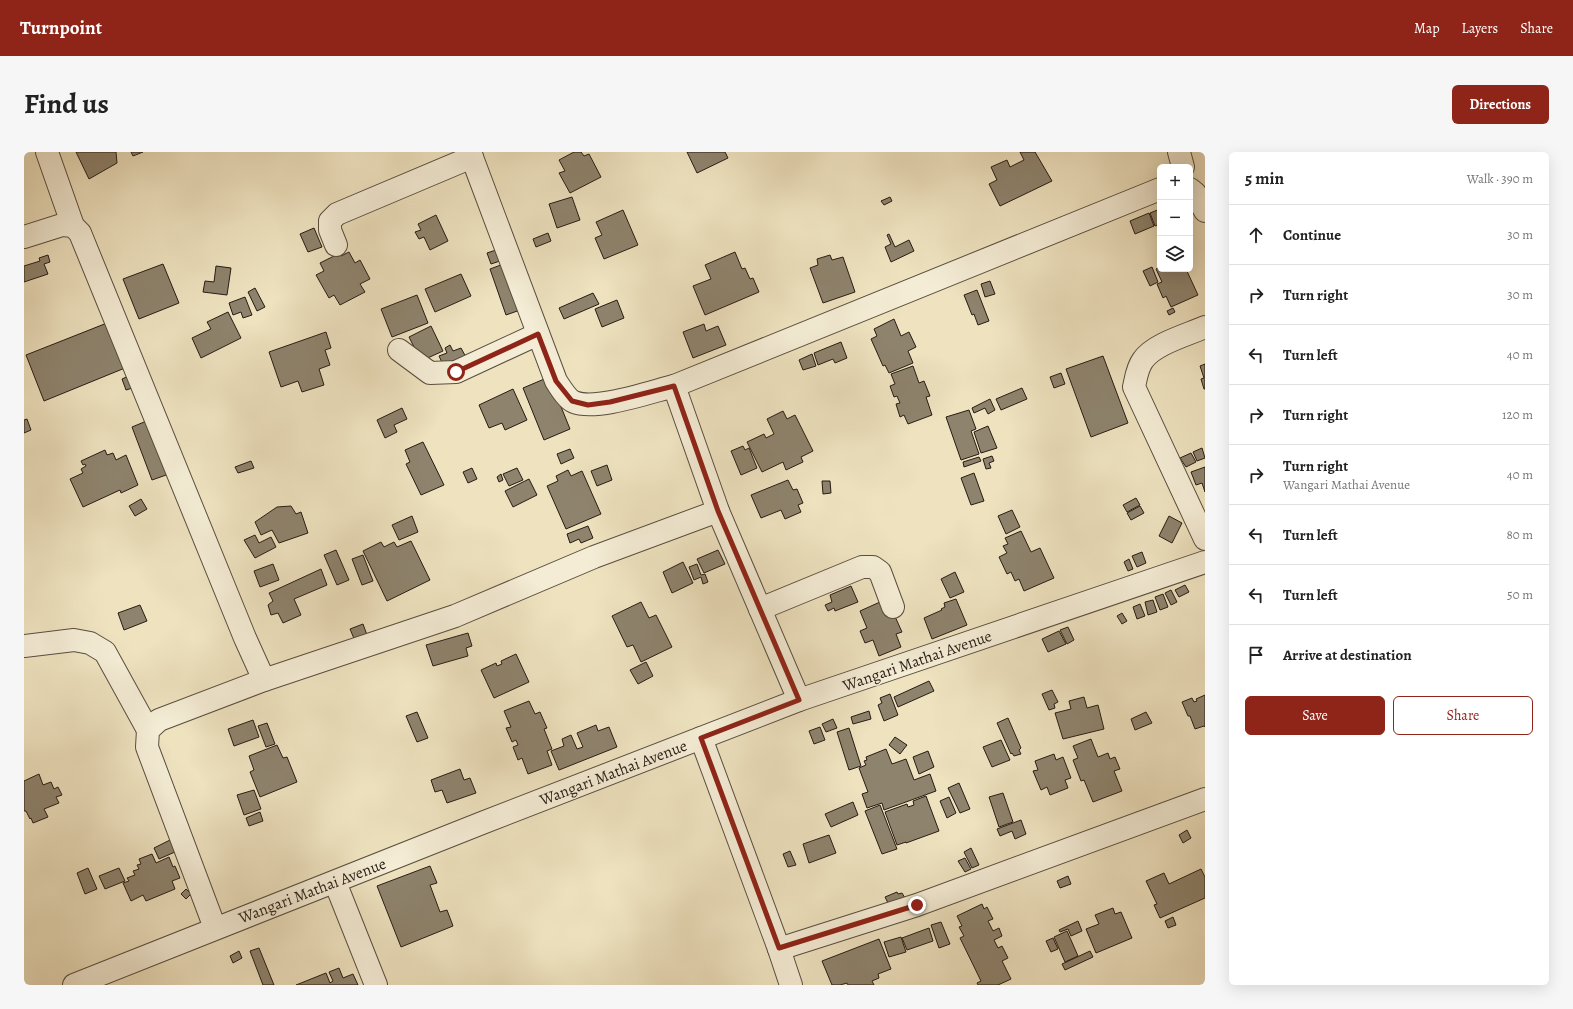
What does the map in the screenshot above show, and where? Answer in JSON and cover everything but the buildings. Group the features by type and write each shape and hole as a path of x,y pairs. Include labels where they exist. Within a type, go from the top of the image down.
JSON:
{"street":[{"path":"47,152 73,226 80,233 245,638 264,680"},
{"path":"1179,152 1182,164"},
{"path":"336,245 330,230 330,220 337,214 471,155 556,381 572,401 588,405 610,402 674,386 1157,190"},
{"path":"1193,191 1205,211"},
{"path":"24,237 62,225 73,226"},
{"path":"1205,327 1154,349 1143,360 1137,373 1134,386 1205,539"},
{"path":"399,350 430,373 456,372 538,334"},
{"path":"674,386 718,511 799,700"},
{"path":"148,730 159,720 264,680 455,616 594,557 718,511"},
{"name":"Wangari Mathai Avenue","path":"74,985 215,928 799,700 1205,562"},
{"path":"760,609 862,567 873,567 880,572 893,607"},
{"path":"24,646 74,640 90,643 105,652 148,730 147,746 215,928"},
{"path":"701,738 779,948 791,985"},
{"path":"779,948 917,905 1205,799"},
{"path":"335,882 376,985"}],"route":[{"path":"456,372 538,334 556,381 572,401 588,405 610,402 674,386 718,511 799,700 701,738 779,948 917,905"}]}
